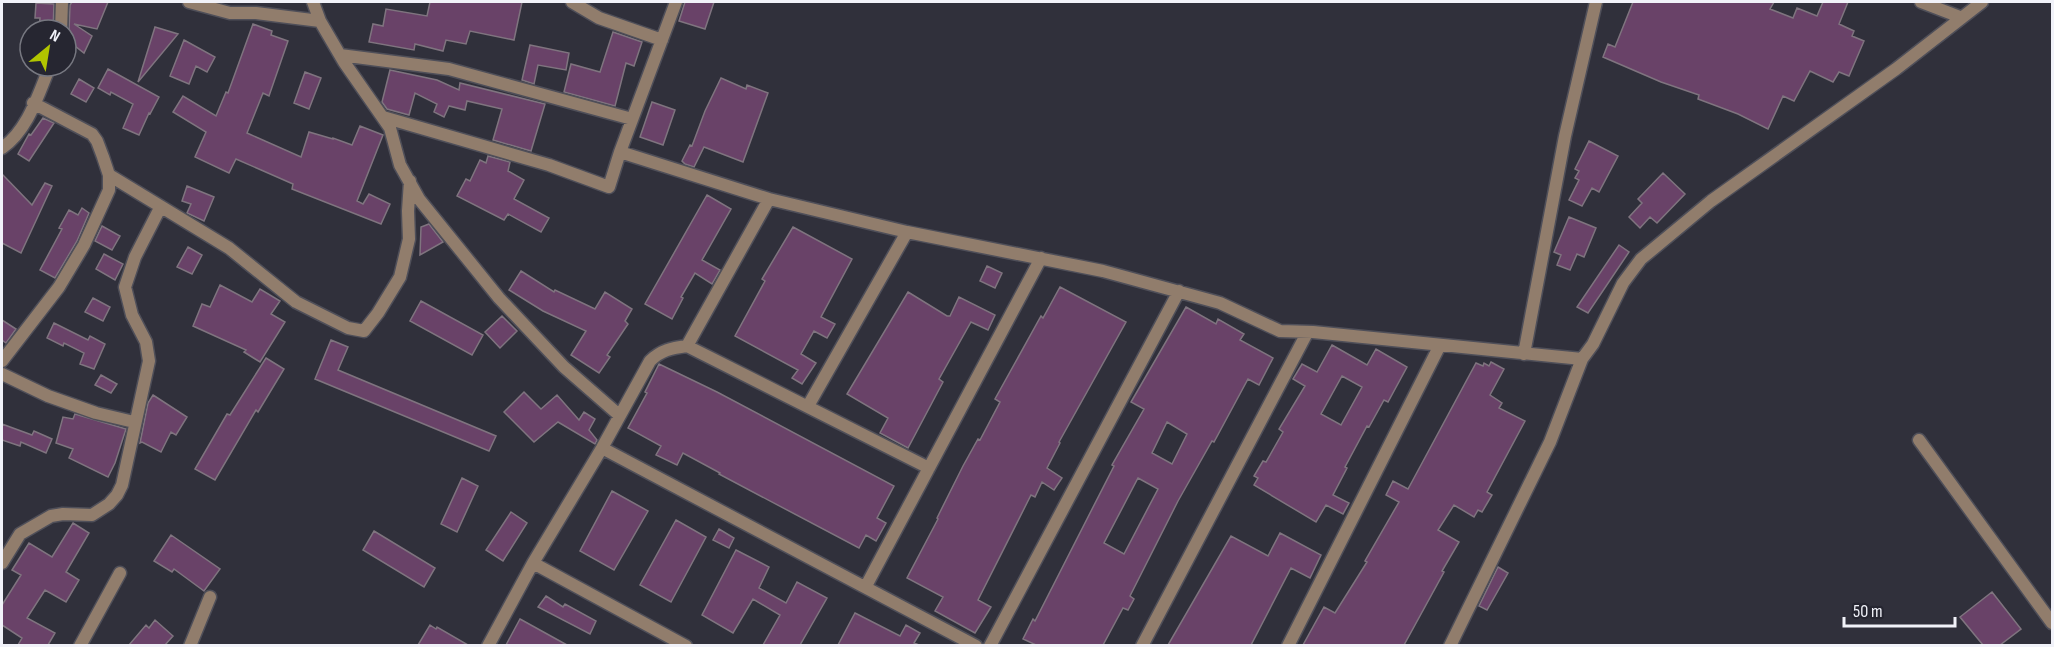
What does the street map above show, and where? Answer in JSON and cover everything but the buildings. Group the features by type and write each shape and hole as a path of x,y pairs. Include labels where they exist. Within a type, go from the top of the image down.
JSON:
{"street":[{"path":"61,18 62,2"},
{"path":"189,2 230,13 256,13 320,21"},
{"path":"313,2 320,21 340,54 390,128 400,165 420,199 499,298 564,367 619,415"},
{"path":"572,2 598,18 662,40"},
{"path":"383,117 549,165 609,187 676,2"},
{"path":"1524,354 1565,136 1596,2"},
{"path":"1921,2 1960,17"},
{"path":"1450,645 1550,442 1582,359 1593,344 1623,283 1641,259 1711,201 1896,69 1982,2"},
{"path":"340,54 449,69 632,119"},
{"path":"2,148 14,139 24,124 44,78"},
{"path":"2,361 59,287 84,245 109,190 109,175 97,141 92,135 33,103"},
{"path":"620,152 769,199 907,232 1104,271 1179,291 1220,303 1280,332 1312,332 1582,359"},
{"path":"109,175 229,248 296,302 348,328 364,331 378,314 400,276 409,239 410,181"},
{"path":"687,346 769,199"},
{"path":"2,564 20,534 51,516 92,515 109,504 122,485 149,361 146,342 132,315 125,287 135,257 160,207"},
{"path":"808,406 907,232"},
{"path":"866,586 1041,258"},
{"path":"990,645 1179,291"},
{"path":"1142,645 1307,333"},
{"path":"1288,645 1440,345"},
{"path":"488,645 650,361 658,353 671,348 687,346 929,468"},
{"path":"2,374 48,396 96,413 134,422"},
{"path":"1919,440 2052,623"},
{"path":"602,448 975,645"},
{"path":"533,563 686,645"},
{"path":"80,645 120,573"},
{"path":"190,645 210,597"}]}
